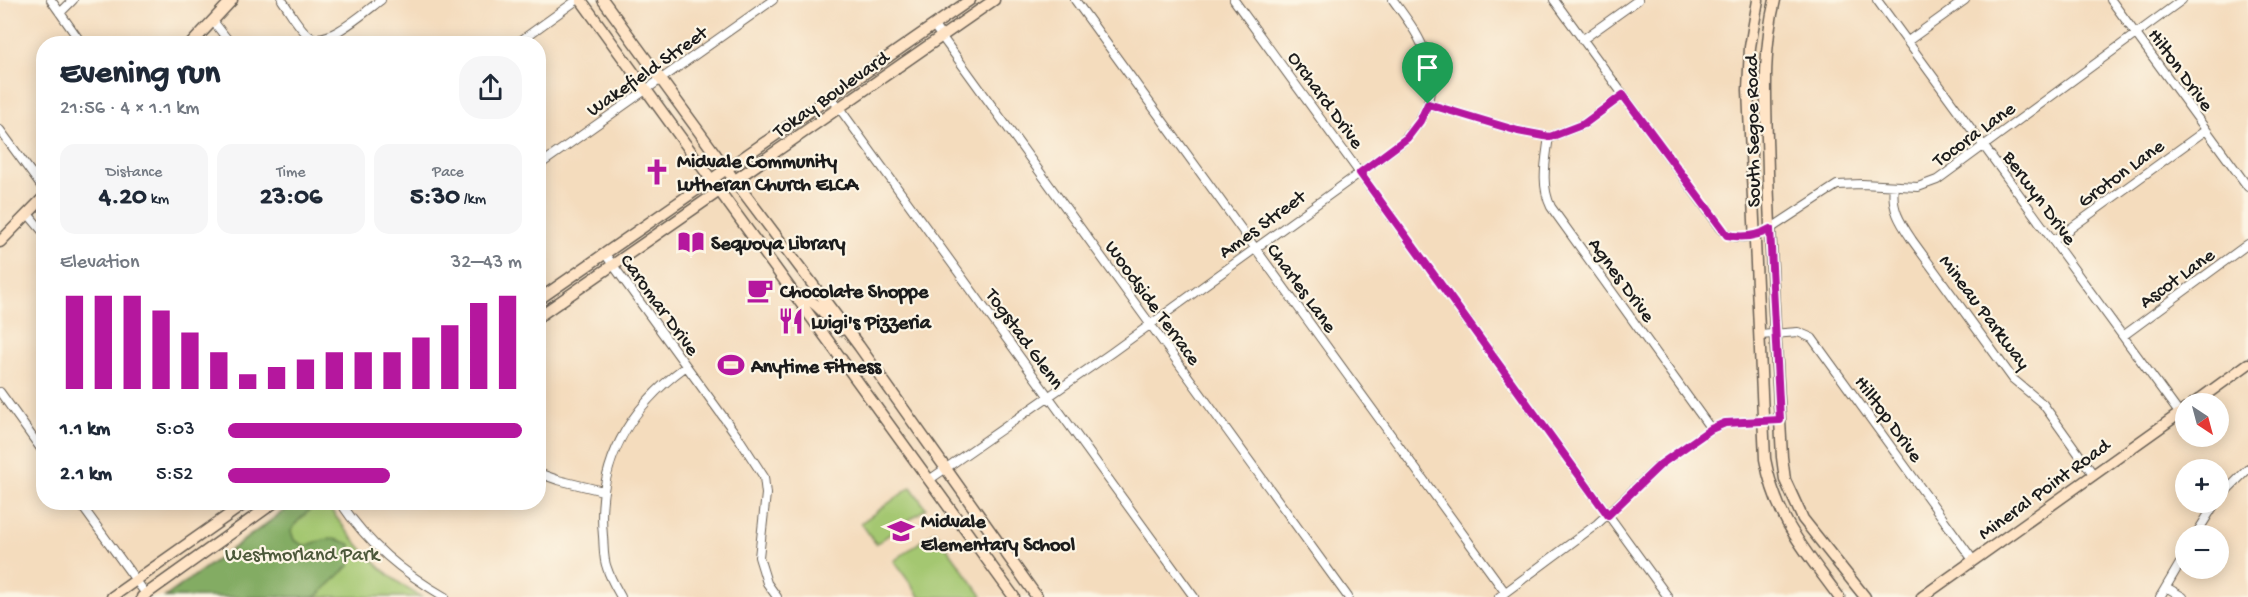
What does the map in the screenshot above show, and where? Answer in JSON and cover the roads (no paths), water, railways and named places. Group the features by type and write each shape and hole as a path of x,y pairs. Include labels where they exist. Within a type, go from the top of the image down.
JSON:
{"street":[{"path":"51,0 76,36"},
{"path":"60,14 73,0"},
{"path":"199,36 232,0"},
{"path":"282,0 309,36"},
{"path":"329,36 381,0"},
{"path":"527,36 579,0 1014,597"},
{"path":"603,0 859,346 1037,597"},
{"name":"Wakefield Street","path":"546,160 773,0"},
{"name":"Tokay Boulevard","path":"546,295 970,0"},
{"name":"Tokay Boulevard","path":"546,311 994,0"},
{"name":"Charles Lane","path":"1075,0 1502,595"},
{"name":"Orchard Drive","path":"1234,0 1668,597"},
{"path":"1393,0 1418,34 1424,48 1430,66 1431,82 1428,104 1518,131 1549,136 1584,124 1623,95"},
{"path":"1554,0 1722,230 1727,235 1736,237 1762,233"},
{"path":"1582,40 1638,0"},
{"name":"South Segoe Road","path":"1758,0 1750,47 1748,90 1762,233 1776,335 1785,480 1803,519 1865,597"},
{"name":"South Segoe Road","path":"1775,0 1768,41 1762,233 1760,335 1765,459 1770,485 1790,530 1839,597"},
{"name":"Berwyn Drive","path":"1877,0 2123,336 2175,402"},
{"path":"1908,41 1965,0"},
{"name":"Hilton Drive","path":"2111,0 2248,187"},
{"name":"Tocora Lane","path":"1762,233 1837,185 1918,187 1937,180 2182,0"},
{"path":"213,21 225,36"},
{"name":"Woodside Terrace","path":"934,26 1348,597"},
{"name":"Togstad Glenn","path":"832,98 1194,597"},
{"name":"Ames Street","path":"929,480 1150,325 1407,138 1420,121 1428,104"},
{"path":"0,130 36,179"},
{"name":"Groton Lane","path":"2053,241 2206,130"},
{"name":"Agnes Drive","path":"1549,136 1545,178 1546,195 1551,207 1711,429"},
{"name":"Mineau Parkway","path":"1894,186 1892,199 1897,217 1912,240 2013,379 2043,404 2093,474"},
{"path":"0,242 36,206"},
{"path":"28,214 36,224"},
{"name":"Ascot Lane","path":"2123,336 2248,244"},
{"name":"Caromar Drive","path":"605,254 740,440 764,477 766,494 759,557 767,583 777,597"},
{"path":"795,295 803,295 859,346"},
{"name":"Hilltop Drive","path":"1760,335 1798,332 1812,338 1973,560"},
{"path":"2208,393 2248,364"},
{"path":"621,597 607,569 604,557 603,491 618,444 635,414 661,386 686,367"},
{"path":"0,392 36,442"},
{"name":"Mineral Point Road","path":"1922,597 2175,416"},
{"path":"1502,595 1608,515 1661,464 1711,429 1725,423 1780,420"},
{"path":"2229,488 2248,469"},
{"path":"546,476 603,491"},
{"path":"86,510 136,580 144,596 263,510"},
{"path":"112,597 234,510"},
{"path":"245,510 250,520"},
{"path":"346,510 364,535 382,554 417,581 445,597"},
{"path":"2160,597 2175,572"},
{"path":"2166,587 2183,597"}],"place":[{"name":"Midvale Community Lutheran Church ELCA","path":"657,172"},
{"name":"Sequoya Library","path":"691,242"},
{"name":"Chocolate Shoppe","path":"760,290"},
{"name":"Luigi's Pizzeria","path":"791,321"},
{"name":"Anytime Fitness","path":"731,365"},
{"name":"Midvale Elementary School","path":"901,531"}],"park label":[{"name":"Westmorland Park","path":"302,553"}]}
